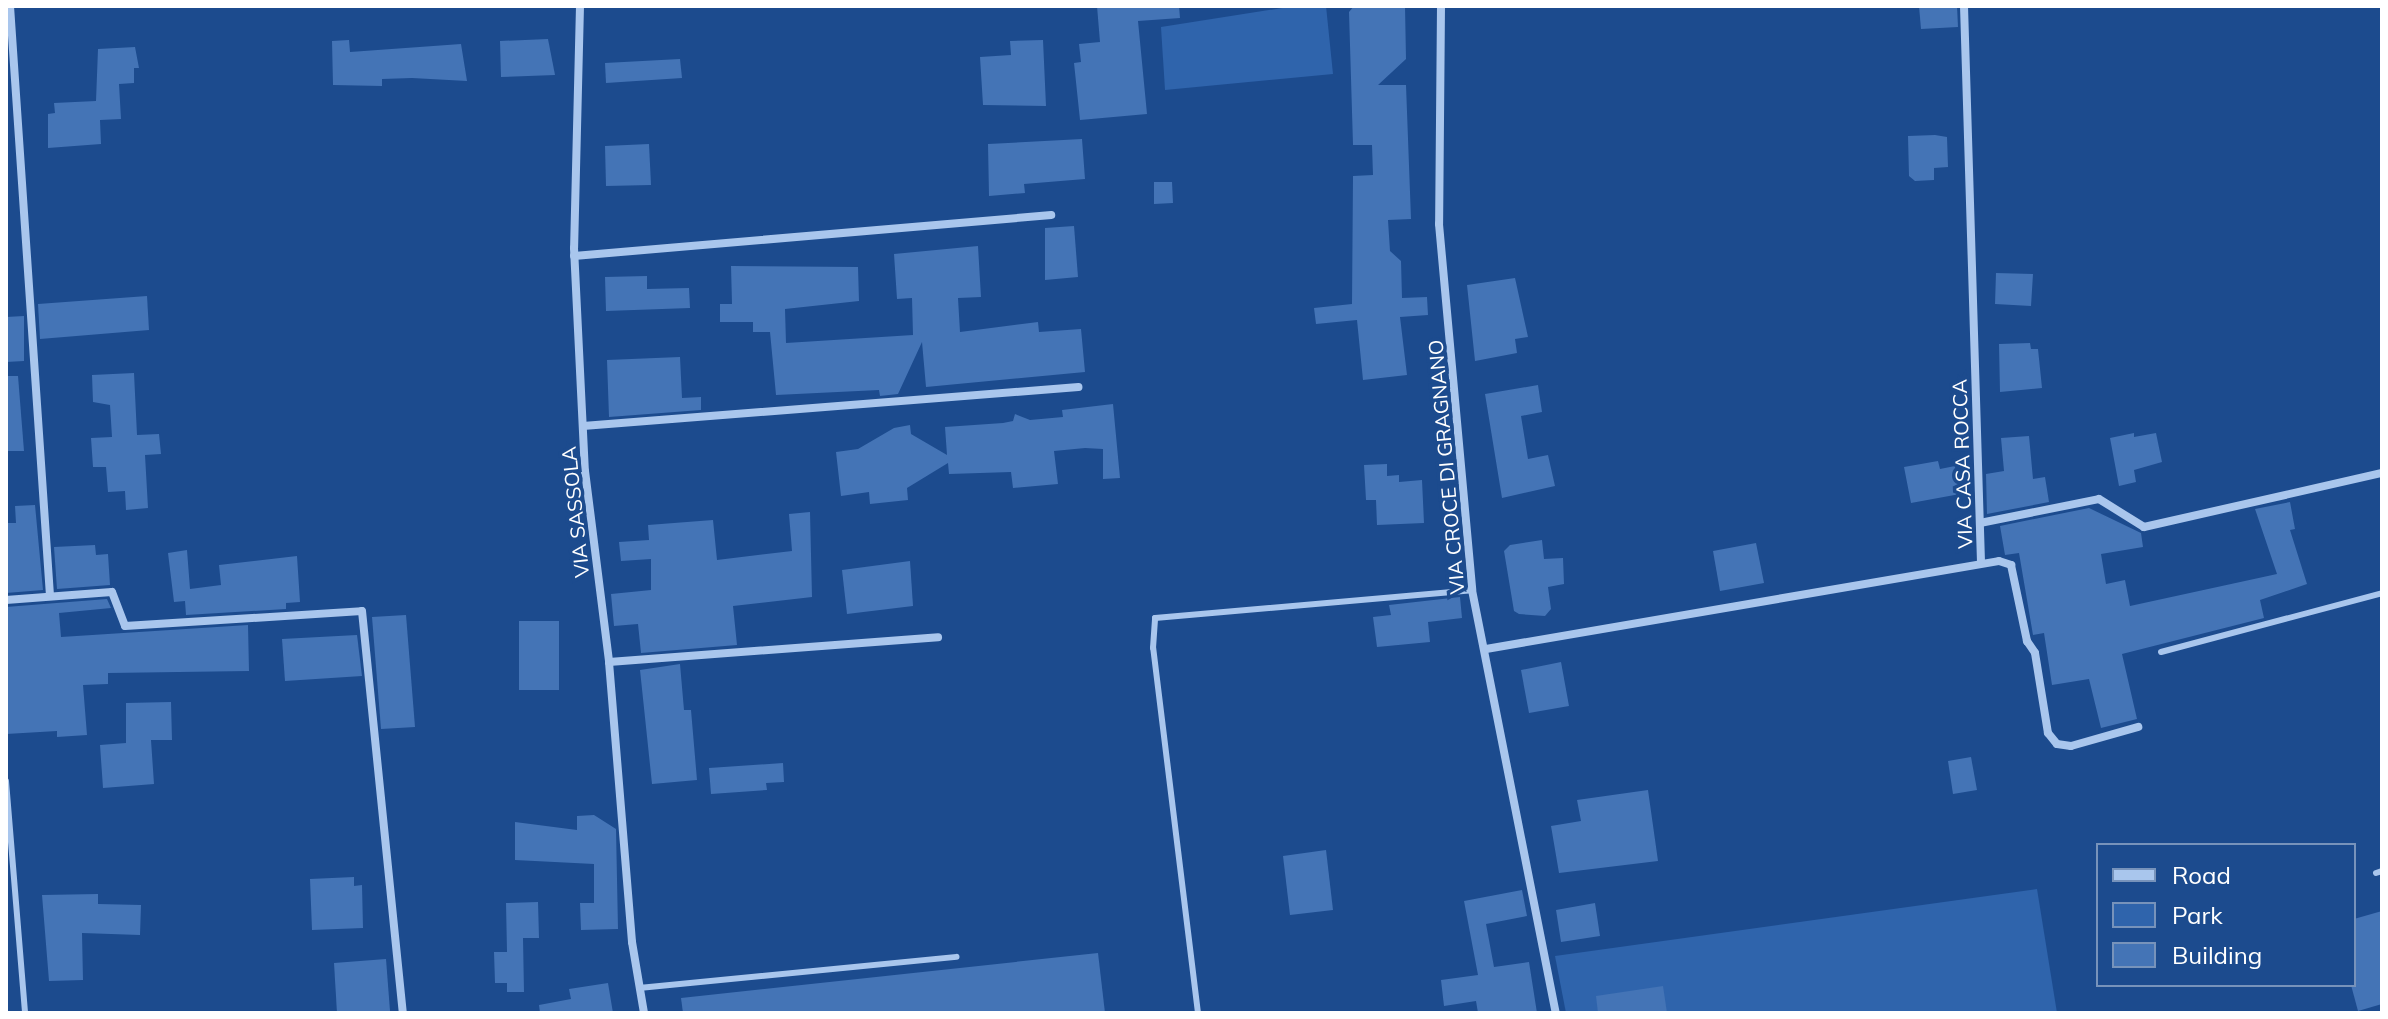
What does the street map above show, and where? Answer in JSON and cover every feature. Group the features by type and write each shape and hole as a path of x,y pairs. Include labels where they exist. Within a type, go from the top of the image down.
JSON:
{"street":[{"path":"10,6 50,596"},
{"name":"VIA SASSOLA","path":"580,6 574,256 583,426 644,1013"},
{"name":"VIA CROCE DI GRAGNANO","path":"1441,6 1439,224 1472,590 1556,1013"},
{"name":"VIA CASA ROCCA","path":"1486,649 1981,562 1964,6"},
{"path":"574,256 1051,215"},
{"path":"583,426 1078,387"},
{"path":"1980,523 2099,499 2144,527 2382,473"},
{"path":"1981,562 2011,565 2027,641 2035,653 2048,733 2057,744 2071,746 2138,727"},
{"path":"6,600 112,592 125,626 362,611 403,1013"},
{"path":"609,662 938,637"}],"lane":[{"path":"1198,1013 1153,648 1155,618 1472,590"},
{"path":"2161,652 2382,593"},
{"path":"6,781 25,1013"},
{"path":"639,988 956,957"}],"green space":[{"path":"1295,6 1326,6 1333,74 1165,90 1161,27"},
{"path":"2037,889 2057,1013 1566,1013 1555,956"}],"building":[{"path":"1097,6 1179,6 1180,18 1138,21 1147,114 1080,120 1074,63 1081,62 1079,44 1100,42"},
{"path":"1354,6 1405,6 1406,59 1378,85 1406,85 1411,219 1388,220 1390,251 1401,261 1402,298 1427,297 1428,315 1400,317 1407,375 1363,380 1357,320 1316,324 1314,308 1352,304 1353,176 1373,175 1372,145 1353,145 1349,12"},
{"path":"1919,6 1957,6 1958,27 1921,29"},
{"path":"548,39 555,75 501,77 500,41"},
{"path":"349,40 350,52 461,44 467,81 412,78 382,79 382,86 333,85 332,41"},
{"path":"1043,40 1046,106 983,105 980,57 1011,55 1010,41"},
{"path":"135,47 139,68 134,68 134,83 119,84 121,119 100,120 101,144 48,148 48,114 55,113 54,103 96,101 98,49"},
{"path":"680,59 682,78 606,83 605,63"},
{"path":"1908,136 1947,137 1948,167 1934,168 1934,180 1915,181 1909,176"},
{"path":"1082,139 1085,179 1024,184 1025,193 989,196 988,144"},
{"path":"649,144 651,185 606,186 605,146"},
{"path":"1154,182 1172,182 1173,203 1154,204"},
{"path":"1074,226 1078,277 1045,280 1045,228"},
{"path":"978,246 981,297 958,298 960,332 1038,322 1039,332 1081,329 1085,372 926,387 922,342 898,394 880,396 879,390 776,395 770,332 753,332 753,322 720,322 720,304 732,304 731,266 858,267 859,301 785,309 786,343 913,335 912,298 897,299 894,254"},
{"path":"1996,273 2033,274 2031,306 1995,304"},
{"path":"647,276 647,289 689,288 690,308 606,311 605,277"},
{"path":"1515,278 1528,337 1515,339 1517,353 1475,361 1467,285"},
{"path":"147,296 149,330 40,339 38,304"},
{"path":"24,316 24,361 6,362 6,317"},
{"path":"2030,343 2031,349 2038,349 2042,388 2000,392 1999,344"},
{"path":"680,357 682,398 701,397 701,410 609,417 607,360"},
{"path":"134,373 137,435 159,434 161,454 145,455 148,508 126,510 125,491 108,492 106,467 93,467 91,438 112,437 110,405 93,402 92,375"},
{"path":"6,376 18,376 24,451 6,451"},
{"path":"1538,385 1542,412 1521,416 1528,459 1548,455 1555,486 1502,498 1485,394"},
{"path":"1113,404 1120,478 1103,479 1103,449 1085,448 1054,451 1058,484 1013,488 1011,472 949,474 948,463 907,488 908,500 870,504 869,492 841,496 836,452 858,449 894,428 910,425 911,434 947,455 945,427 1003,423 1013,421 1015,414 1030,420 1063,417 1062,410"},
{"path":"2134,433 2134,437 2156,433 2162,462 2134,470 2136,482 2119,486 2110,438"},
{"path":"2029,436 2033,479 2045,477 2049,502 1987,514 1986,474 2004,471 2001,438"},
{"path":"1938,461 1940,469 1955,466 1960,494 1911,503 1904,467"},
{"path":"1387,464 1387,476 1399,475 1399,482 1422,480 1424,523 1377,525 1376,500 1366,500 1364,465"},
{"path":"2290,502 2295,529 2290,530 2307,584 2260,600 2264,618 2122,654 2137,719 2101,728 2089,679 2052,685 2044,633 2033,635 2019,553 2005,555 2000,526 2089,508 2141,533 2143,547 2101,554 2106,584 2125,580 2130,606 2277,574 2255,509"},
{"path":"35,505 43,590 6,593 6,523 16,523 15,506"},
{"path":"810,512 812,597 733,606 737,645 641,653 638,624 614,626 611,594 651,590 651,559 621,561 619,542 649,540 648,525 713,520 717,560 792,551 789,514"},
{"path":"1542,540 1544,559 1563,558 1564,584 1548,587 1551,609 1545,616 1519,614 1514,611 1504,551 1510,545"},
{"path":"1756,543 1764,583 1720,591 1713,551"},
{"path":"95,545 96,555 108,554 110,585 57,589 54,547"},
{"path":"187,550 190,589 221,585 219,565 297,556 300,602 286,603 286,609 186,615 185,601 174,602 168,553"},
{"path":"910,561 913,606 847,614 842,570"},
{"path":"1460,597 1462,618 1428,622 1430,642 1377,647 1373,617 1391,615 1389,605"},
{"path":"107,599 111,608 59,613 61,637 248,625 249,671 108,673 108,684 83,685 87,735 57,737 57,731 6,734 6,607"},
{"path":"406,615 415,727 381,729 372,617"},
{"path":"519,621 559,621 559,690 519,690"},
{"path":"357,635 362,676 285,681 282,639"},
{"path":"1561,662 1569,706 1529,713 1521,670"},
{"path":"680,664 684,710 691,710 697,780 652,784 640,670"},
{"path":"171,702 172,740 151,740 154,784 103,788 100,745 126,743 126,703"},
{"path":"1971,757 1977,790 1953,794 1948,761"},
{"path":"783,763 784,782 766,783 767,790 711,794 709,768"},
{"path":"1648,790 1658,861 1559,873 1551,826 1581,821 1577,800"},
{"path":"594,815 616,829 618,929 581,930 580,903 594,903 594,864 515,860 515,822 577,830 577,816"},
{"path":"1326,850 1333,910 1290,915 1283,856"},
{"path":"354,877 354,886 362,885 363,928 312,930 310,879"},
{"path":"1522,890 1527,916 1486,924 1494,967 1529,962 1537,1013 1478,1013 1476,1001 1444,1006 1441,980 1478,975 1464,901"},
{"path":"98,894 98,904 141,905 140,935 82,933 83,980 49,981 42,895"},
{"path":"538,902 539,938 523,938 524,992 507,992 507,983 495,983 494,952 507,952 506,903"},
{"path":"1595,903 1600,936 1561,942 1556,910"},
{"path":"2382,911 2382,1004 2358,1011 2352,987 2356,987 2356,918"},
{"path":"1098,953 1105,1013 683,1013 681,998"},
{"path":"386,959 390,1011 337,1013 334,963"},
{"path":"608,983 613,1013 540,1013 539,1005 571,999 569,989"},
{"path":"1663,986 1667,1013 1598,1013 1596,996"}]}
